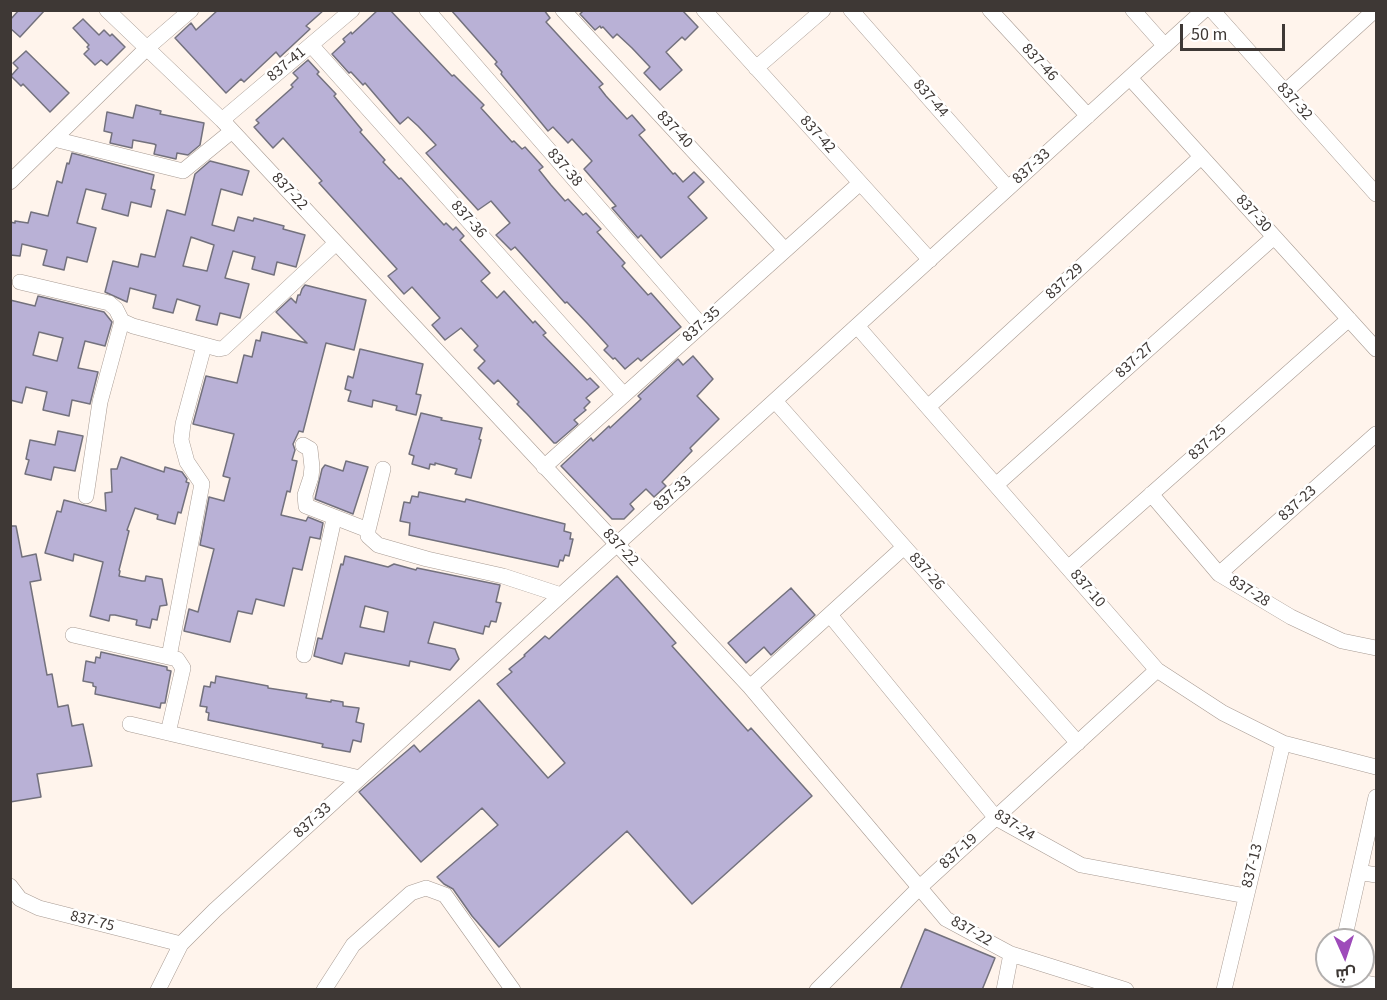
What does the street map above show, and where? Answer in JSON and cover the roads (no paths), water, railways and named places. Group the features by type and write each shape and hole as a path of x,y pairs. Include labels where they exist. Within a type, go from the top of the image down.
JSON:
{"street":[{"name":"837-22","path":"107,10 227,125 750,687 946,919 1011,954 1120,989"},
{"path":"10,182 147,48 191,10"},
{"name":"837-41","path":"54,139 183,171 227,125 311,45 352,10"},
{"name":"837-38","path":"427,10 701,325"},
{"name":"837-40","path":"563,10 785,250"},
{"name":"837-42","path":"704,10 930,260"},
{"path":"756,68 823,10"},
{"name":"837-44","path":"851,10 1008,189"},
{"name":"837-46","path":"990,10 1088,116"},
{"path":"1133,10 1165,46"},
{"name":"837-33","path":"158,990 181,944 360,778 1204,10"},
{"name":"837-32","path":"1212,10 1377,194"},
{"path":"1285,92 1374,15"},
{"name":"837-36","path":"311,45 624,395"},
{"name":"837-30","path":"1130,78 1377,349"},
{"name":"837-29","path":"928,407 1201,157"},
{"name":"837-35","path":"544,467 860,183"},
{"name":"837-27","path":"996,485 1274,237"},
{"path":"20,282 109,303 116,309 122,321 133,326 219,349 224,348 336,243"},
{"name":"837-25","path":"1068,568 1349,319"},
{"path":"86,496 100,402 122,321"},
{"name":"837-10","path":"857,326 1157,670 1223,713 1283,743 1377,767"},
{"path":"169,657 202,484 187,462 181,440 183,424 204,346"},
{"name":"837-26","path":"775,401 1078,743"},
{"name":"837-23","path":"1219,574 1377,434"},
{"path":"303,445 310,449 312,467 305,495 306,506 334,519 368,530"},
{"path":"383,469 368,530 368,536 378,545 503,576 561,595"},
{"name":"837-28","path":"1151,494 1219,574 1291,617 1342,641 1377,648"},
{"path":"304,655 334,519"},
{"path":"750,687 904,547"},
{"name":"837-24","path":"830,615 996,818 1081,865 1246,896"},
{"path":"73,635 177,659 183,668 168,733"},
{"name":"837-19","path":"817,990 920,887 1157,670"},
{"path":"130,724 360,778"},
{"name":"837-13","path":"1224,990 1283,743"},
{"path":"1347,928 1377,797"},
{"path":"1359,872 1377,875"},
{"name":"837-75","path":"10,886 20,899 39,908 181,944"},
{"path":"324,990 353,945 411,893 426,888 445,895 513,990"},
{"path":"1004,990 1011,954"}]}
